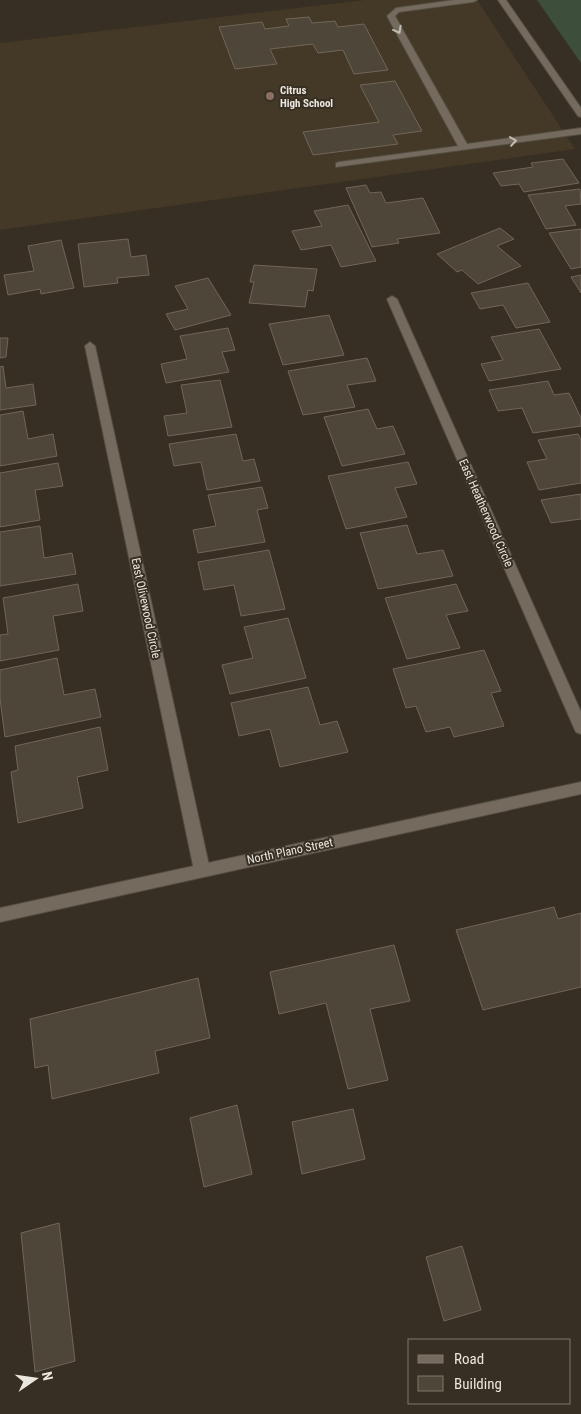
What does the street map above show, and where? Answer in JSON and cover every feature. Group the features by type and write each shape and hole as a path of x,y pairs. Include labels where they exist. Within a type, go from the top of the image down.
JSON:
{"street":[{"path":"464,148 391,16 396,10 473,0"},
{"path":"502,0 581,114"},
{"path":"339,165 581,131"},
{"name":"East Heatherwood Circle","path":"392,299 581,728"},
{"name":"East Olivewood Circle","path":"90,346 202,870"},
{"name":"North Plano Street","path":"0,915 581,788"}],"shaded area":[{"name":"Citrus High School","path":"365,0 477,0 575,149 0,230 0,43"}],"green space":[{"path":"537,0 581,0 581,63"}],"building":[{"path":"309,17 312,23 335,21 338,27 364,24 388,70 354,74 343,50 318,53 313,44 270,49 277,64 235,69 219,27 262,22 265,29 289,26 286,19"},
{"path":"395,81 422,131 393,135 398,144 313,155 303,132 379,122 360,85"},
{"path":"563,159 579,183 524,192 519,184 501,186 493,173 533,167 531,163"},
{"path":"366,185 370,193 381,192 386,203 423,198 440,233 397,239 399,243 372,247 346,188"},
{"path":"580,189 581,204 565,206 576,225 546,229 528,195"},
{"path":"348,205 376,261 341,267 331,245 301,250 292,231 322,226 314,211"},
{"path":"500,228 514,239 497,246 521,266 478,284 462,270 457,272 437,254"},
{"path":"581,229 581,267 571,269 549,233"},
{"path":"128,239 131,257 146,255 149,275 117,278 118,283 84,287 78,244"},
{"path":"61,240 74,288 41,294 40,289 8,295 4,275 34,271 28,246"},
{"path":"254,265 317,269 313,291 308,290 305,307 249,303 254,282 250,282"},
{"path":"581,275 581,293 571,277"},
{"path":"208,278 231,315 175,330 166,314 188,309 175,286"},
{"path":"528,283 550,322 516,328 503,305 480,309 471,293"},
{"path":"329,315 344,355 283,365 269,324"},
{"path":"228,328 235,350 222,352 229,372 166,383 161,364 187,359 180,336"},
{"path":"539,329 561,369 489,381 481,364 503,360 491,337"},
{"path":"0,338 8,338 6,357 0,358"},
{"path":"367,358 376,381 347,385 355,407 303,415 288,371"},
{"path":"3,366 6,388 33,384 36,405 0,410 0,367"},
{"path":"220,380 232,427 168,436 164,416 187,413 181,385"},
{"path":"548,381 554,395 569,393 581,418 581,426 533,433 522,408 498,411 489,390"},
{"path":"368,409 377,429 393,426 405,454 342,466 324,417"},
{"path":"23,411 28,439 53,434 57,456 0,466 0,415"},
{"path":"236,434 243,461 254,459 260,481 207,490 201,462 174,466 169,444"},
{"path":"578,434 581,440 581,483 539,490 527,462 547,459 538,440"},
{"path":"408,462 417,484 395,488 407,517 346,529 328,476"},
{"path":"58,463 63,486 35,490 40,520 0,527 0,473"},
{"path":"262,487 268,508 257,510 265,542 198,553 193,530 216,526 208,495"},
{"path":"581,494 581,519 551,523 541,500"},
{"path":"407,525 417,554 443,550 453,576 378,589 360,533"},
{"path":"40,526 44,558 72,553 76,574 0,586 0,532"},
{"path":"269,550 285,609 241,616 234,585 204,590 198,562"},
{"path":"78,584 83,611 53,616 59,650 0,661 0,635 8,634 3,598"},
{"path":"456,584 468,611 446,615 460,648 407,659 385,598"},
{"path":"288,618 306,678 230,694 222,665 253,658 244,627"},
{"path":"484,650 501,691 491,693 504,726 454,737 450,727 426,732 416,706 406,708 393,669"},
{"path":"57,658 64,695 95,689 101,717 5,737 0,699 0,670"},
{"path":"308,687 320,725 337,721 348,752 280,767 270,729 239,736 231,703"},
{"path":"100,727 108,770 77,777 83,808 18,823 11,772 18,770 15,746"},
{"path":"554,907 558,919 581,913 581,987 483,1010 456,930"},
{"path":"394,945 410,1001 370,1009 388,1080 348,1089 326,1003 279,1014 270,972"},
{"path":"198,978 210,1038 155,1051 159,1073 52,1099 48,1065 35,1068 30,1019"},
{"path":"237,1105 252,1174 204,1187 190,1118"},
{"path":"353,1109 365,1159 302,1174 292,1122"},
{"path":"59,1223 75,1361 35,1372 21,1233"},
{"path":"462,1246 481,1310 444,1321 426,1257"}],"place":[{"name":"Citrus High School","path":"270,96"}]}
